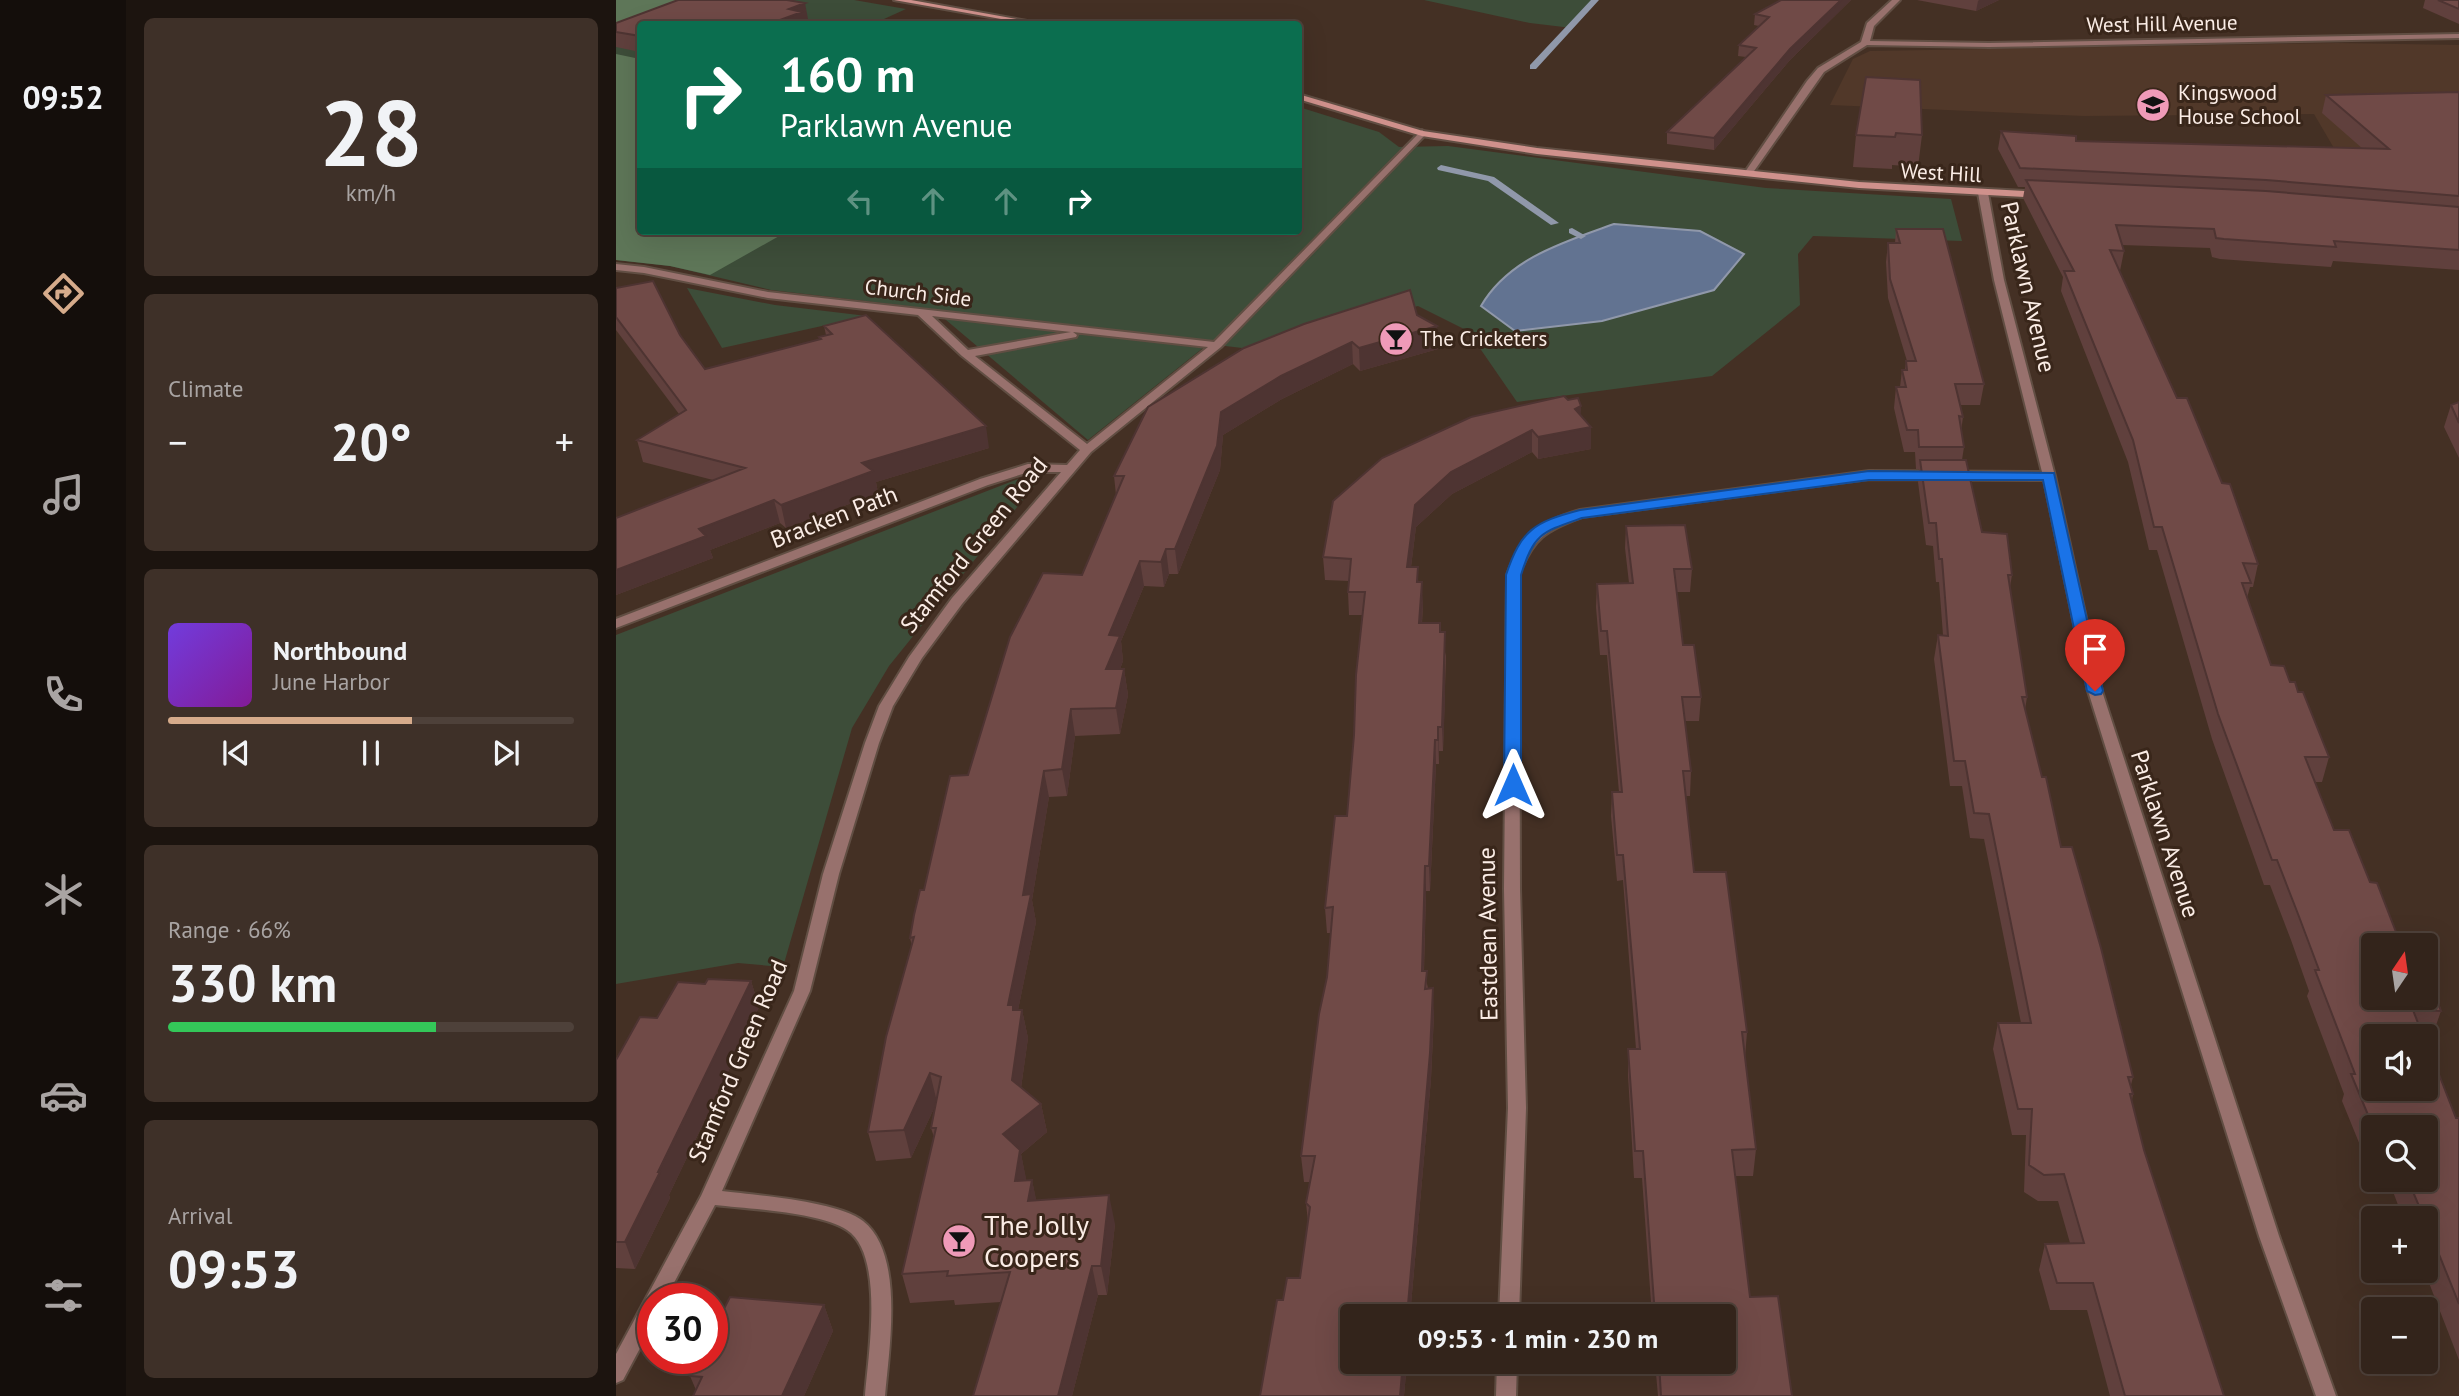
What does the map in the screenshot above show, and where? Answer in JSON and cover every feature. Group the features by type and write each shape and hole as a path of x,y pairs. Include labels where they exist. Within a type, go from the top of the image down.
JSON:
{"main road":[{"path":"898,0 1022,21"},
{"name":"West Hill","path":"1302,97 1422,133 1537,151 1859,185 2053,196"}],"street":[{"path":"1749,172 1821,70 1865,43 1870,25 1896,0"},
{"name":"West Hill Avenue","path":"1865,43 1989,45 2459,36"},
{"name":"Stamford Green Road","path":"664,1283 710,1197 802,991 831,874 886,706 916,657 957,601 1087,450 1217,345 1422,133"},
{"name":"Parklawn Avenue","path":"1983,193 1999,279 2049,476 2095,691 2269,1236 2326,1396"},
{"name":"Church Side","path":"616,267 644,270 768,295 1217,345"},
{"path":"923,314 966,354 1087,450"},
{"path":"966,354 1091,332"},
{"name":"Bracken Path","path":"616,624 984,482 1028,468 1071,469"},
{"name":"Eastdean Avenue","path":"1509,1304 1517,1108 1512,889 1513,575 1523,546 1541,528 1580,514 1842,479 1924,474 2049,476"},
{"path":"710,1197 816,1211 856,1226 877,1259 881,1301 875,1396"},
{"path":"616,1374 637,1334"},
{"path":"1506,1396 1507,1374"}],"shaded area":[{"name":"Kingswood House School","path":"2337,43 2459,45 2459,164 2345,167 2314,114 2084,116 1830,105 1853,59 1870,51"}],"green space":[{"path":"616,0 854,0 906,9 880,21 637,21 637,235 1302,235 1302,108 1379,132 1399,147 1448,146 1766,188 1951,199 1962,241 1813,236 1798,254 1800,305 1712,376 1517,402 1468,331 1418,306 1251,349 1208,344 1088,440 933,309 771,290 670,266 616,260"},
{"path":"616,0 691,0 637,21 616,30"},
{"path":"1424,0 1597,0 1572,28 1530,23"},
{"path":"616,54 637,58 637,235 781,235 710,275 670,266 616,260"},
{"path":"687,288 775,305 867,316 722,348"},
{"path":"1018,479 1035,485 889,666 852,728 783,967 738,963 616,984 616,635"}],"water":[{"path":"1614,224 1700,231 1744,254 1714,290 1602,321 1515,331 1481,306 1493,289 1522,264 1557,245"}],"building":[{"path":"678,0 787,0 805,3 789,9 802,12 777,21 637,21 637,36 616,32 616,23"},
{"path":"1781,0 1841,0 1790,49 1714,138 1667,132 1756,48 1739,45 1769,17 1755,14"},
{"path":"2438,0 2459,0 2459,9"},
{"path":"1866,77 1920,80 1922,135 1856,135"},
{"path":"2459,92 2459,196 2266,180 2020,168 2001,131 2076,136 2076,141 2389,149 2326,95"},
{"path":"2026,180 2266,191 2459,207 2459,250 2334,241 2336,247 2224,239 2216,238 2214,229 2116,225 2124,251 2110,250 2177,398 2187,398 2222,483 2230,484 2258,564 2243,563 2251,583 2242,583 2271,665 2284,666 2290,682 2295,682 2298,692 2303,692 2329,757 2305,757 2334,830 2349,830 2370,882 2377,883 2396,933 2361,933 2361,1010 2413,1010 2418,1024 2361,1024 2361,1098 2351,1074 2355,1074 2315,970 2319,970 2277,860 2272,860 2218,714 2162,527 2154,527 2133,440 2064,271 2074,271"},
{"path":"1896,229 1943,229 1984,384 1955,384 1963,417 1959,416 1964,447 1919,447 1918,430 1907,430 1896,387 1906,387 1902,370 1907,370 1906,361 1916,361 1890,279 1888,243 1900,243"},
{"path":"653,281 680,335 705,369 821,339 819,337 832,334 824,326 866,315 986,426 862,463 873,471 781,505 774,500 699,529 706,536 616,570 616,518 745,468 637,440 686,410 616,317 616,288"},
{"path":"1410,290 1417,315 1437,326 1359,348 1352,342 1281,376 1221,412 1217,446 1175,549 1166,549 1161,562 1140,561 1109,635 1120,636 1106,669 1124,669 1116,708 1071,709 1062,769 1044,771 1023,895 1031,894 1008,1005 1013,1005 1013,1010 1022,1010 1012,1080 1041,1104 1003,1134 1020,1150 1015,1181 1032,1180 1028,1201 1109,1195 1101,1266 1092,1266 1058,1396 973,1396 1010,1272 947,1276 948,1271 902,1274 936,1128 931,1128 941,1077 930,1073 904,1130 868,1132 886,1037 914,937 910,938 914,915 920,890 924,890 950,776 968,775 1010,637 1043,573 1082,575 1124,476 1114,476 1148,407 1244,348 1304,324"},
{"path":"1564,396 1568,400 1578,398 1581,406 1575,409 1591,427 1538,437 1532,430 1451,472 1415,505 1407,567 1418,567 1417,582 1422,582 1419,623 1440,623 1440,632 1445,632 1442,727 1438,727 1438,740 1435,740 1429,866 1425,866 1422,971 1427,971 1425,989 1433,988 1430,1053 1408,1304 1340,1304 1340,1374 1402,1374 1400,1396 1260,1396 1277,1300 1283,1300 1287,1278 1300,1278 1310,1207 1306,1203 1315,1156 1301,1156 1319,1014 1327,977 1333,907 1325,908 1335,816 1347,816 1354,735 1356,675 1365,592 1348,592 1351,559 1323,557 1333,501 1382,458 1471,417"},
{"path":"2459,402 2459,423 2451,405"},
{"path":"1920,460 1966,460 1982,532 2007,534 2012,575 2008,575 2027,697 2022,697 2042,777 2046,777 2061,847 2072,847 2101,948 2133,1077 2128,1077 2133,1094 2130,1094 2144,1150 2224,1396 2125,1396 2093,1283 2057,1283 2045,1244 2084,1243 2064,1174 2044,1175 2029,1165 2032,1109 2018,1109 1998,1023 2031,1023 1989,814 1974,813 1965,761 1954,761 1938,635 1948,636 1942,559 1939,559 1936,523 1929,523"},
{"path":"1685,525 1692,569 1674,569 1683,645 1694,645 1701,697 1682,697 1691,771 1683,771 1694,872 1726,872 1747,1032 1742,1032 1756,1149 1732,1150 1750,1297 1778,1296 1792,1396 1661,1396 1660,1374 1736,1374 1736,1304 1654,1304 1643,1151 1635,1151 1628,1049 1640,1049 1623,855 1617,855 1612,792 1622,792 1607,631 1601,631 1597,584 1633,583 1626,526"},
{"path":"708,979 751,981 625,1242 616,1242 616,1060 640,1017 657,1018 678,982 705,984"},
{"path":"2438,1072 2456,1118 2459,1118 2459,1304 2438,1252 2438,1206 2419,1206 2413,1192 2438,1192 2438,1115 2368,1115 2362,1101 2438,1101"},
{"path":"730,1297 824,1305 782,1396 693,1396 702,1377 690,1376 691,1374 728,1374"}],"waterway":[{"path":"1533,67 1595,0"},
{"path":"1441,168 1491,179 1554,223"},
{"path":"1572,231 1581,236"}],"place":[{"name":"Kingswood House School","path":"2153,105"},
{"name":"The Cricketers","path":"1396,339"},
{"name":"The Jolly Coopers","path":"959,1241"}],"route":[{"path":"1513,785 1513,575 1523,546 1541,528 1580,514 1869,475 2049,476 2095,691"}]}
